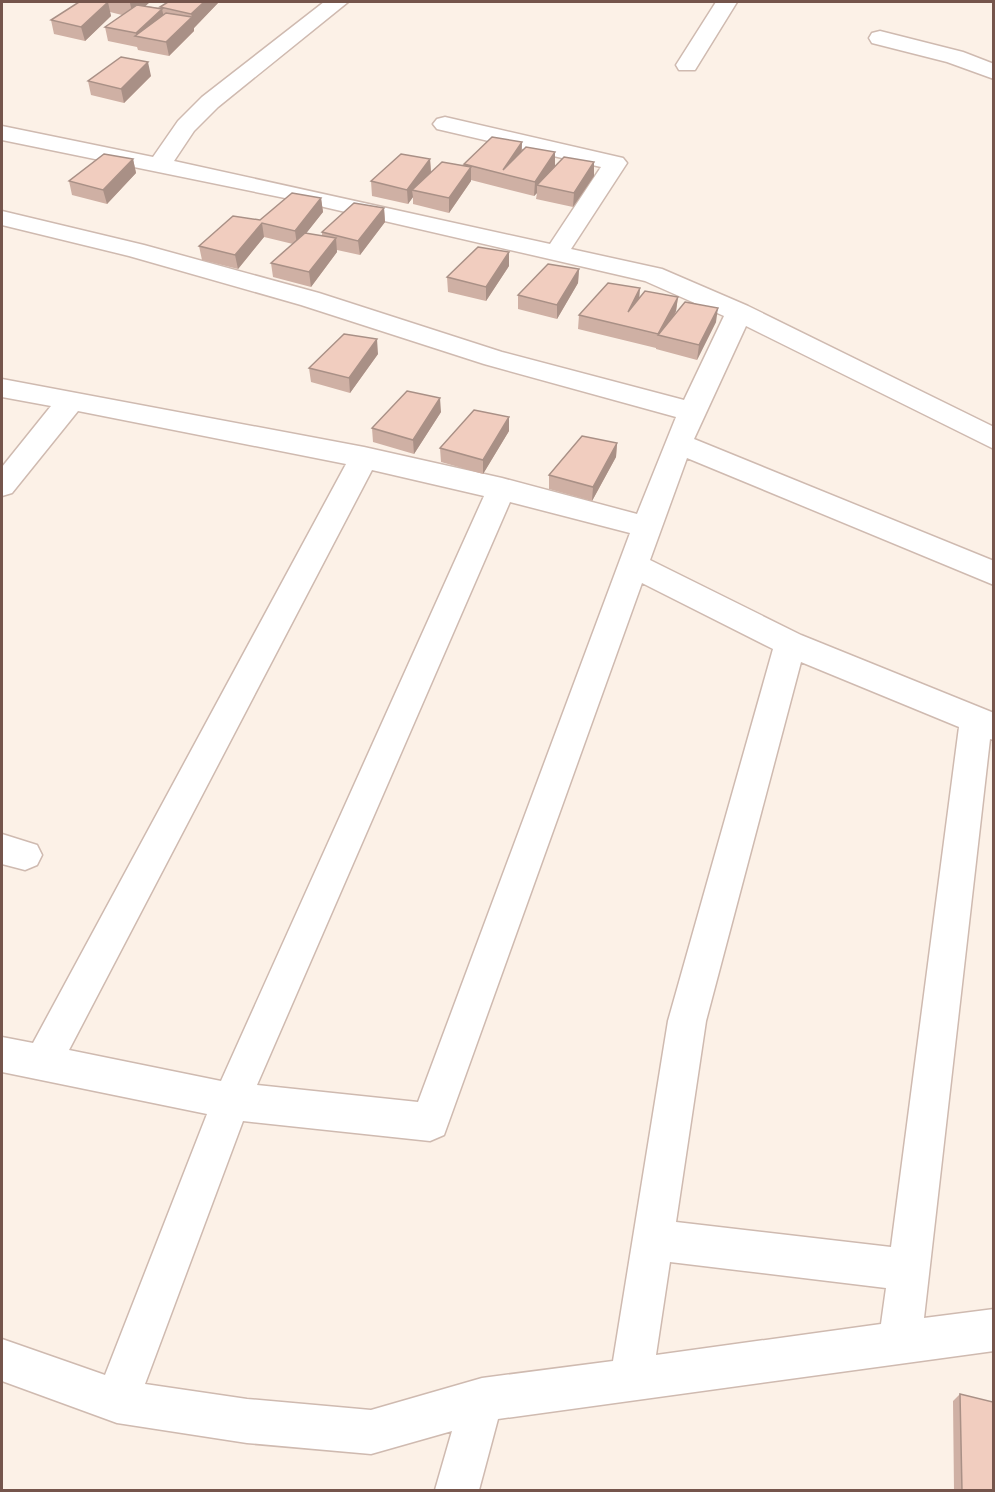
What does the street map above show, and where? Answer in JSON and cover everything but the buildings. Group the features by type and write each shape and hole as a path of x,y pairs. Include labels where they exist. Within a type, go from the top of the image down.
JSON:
{"street":[{"path":"159,165 186,126 210,102 337,2"},
{"path":"687,65 726,2"},
{"path":"880,38 955,57 993,72"},
{"path":"445,124 615,163 556,253"},
{"path":"2,133 159,165 653,275 739,312 993,439"},
{"path":"2,218 135,249 310,298 493,358 692,412"},
{"path":"2,1054 231,1101 430,1122 678,443 739,312"},
{"path":"2,388 223,427 364,457 501,488 647,527"},
{"path":"2,486 71,400"},
{"path":"678,443 993,574"},
{"path":"42,1064 364,457"},
{"path":"117,1401 231,1101 501,488"},
{"path":"633,565 790,644 985,723 900,1343"},
{"path":"631,1380 687,1021 790,644"},
{"path":"653,1240 909,1270"},
{"path":"2,1360 117,1401 247,1421 371,1432 482,1400 993,1330"},
{"path":"457,1491 482,1400"}]}
